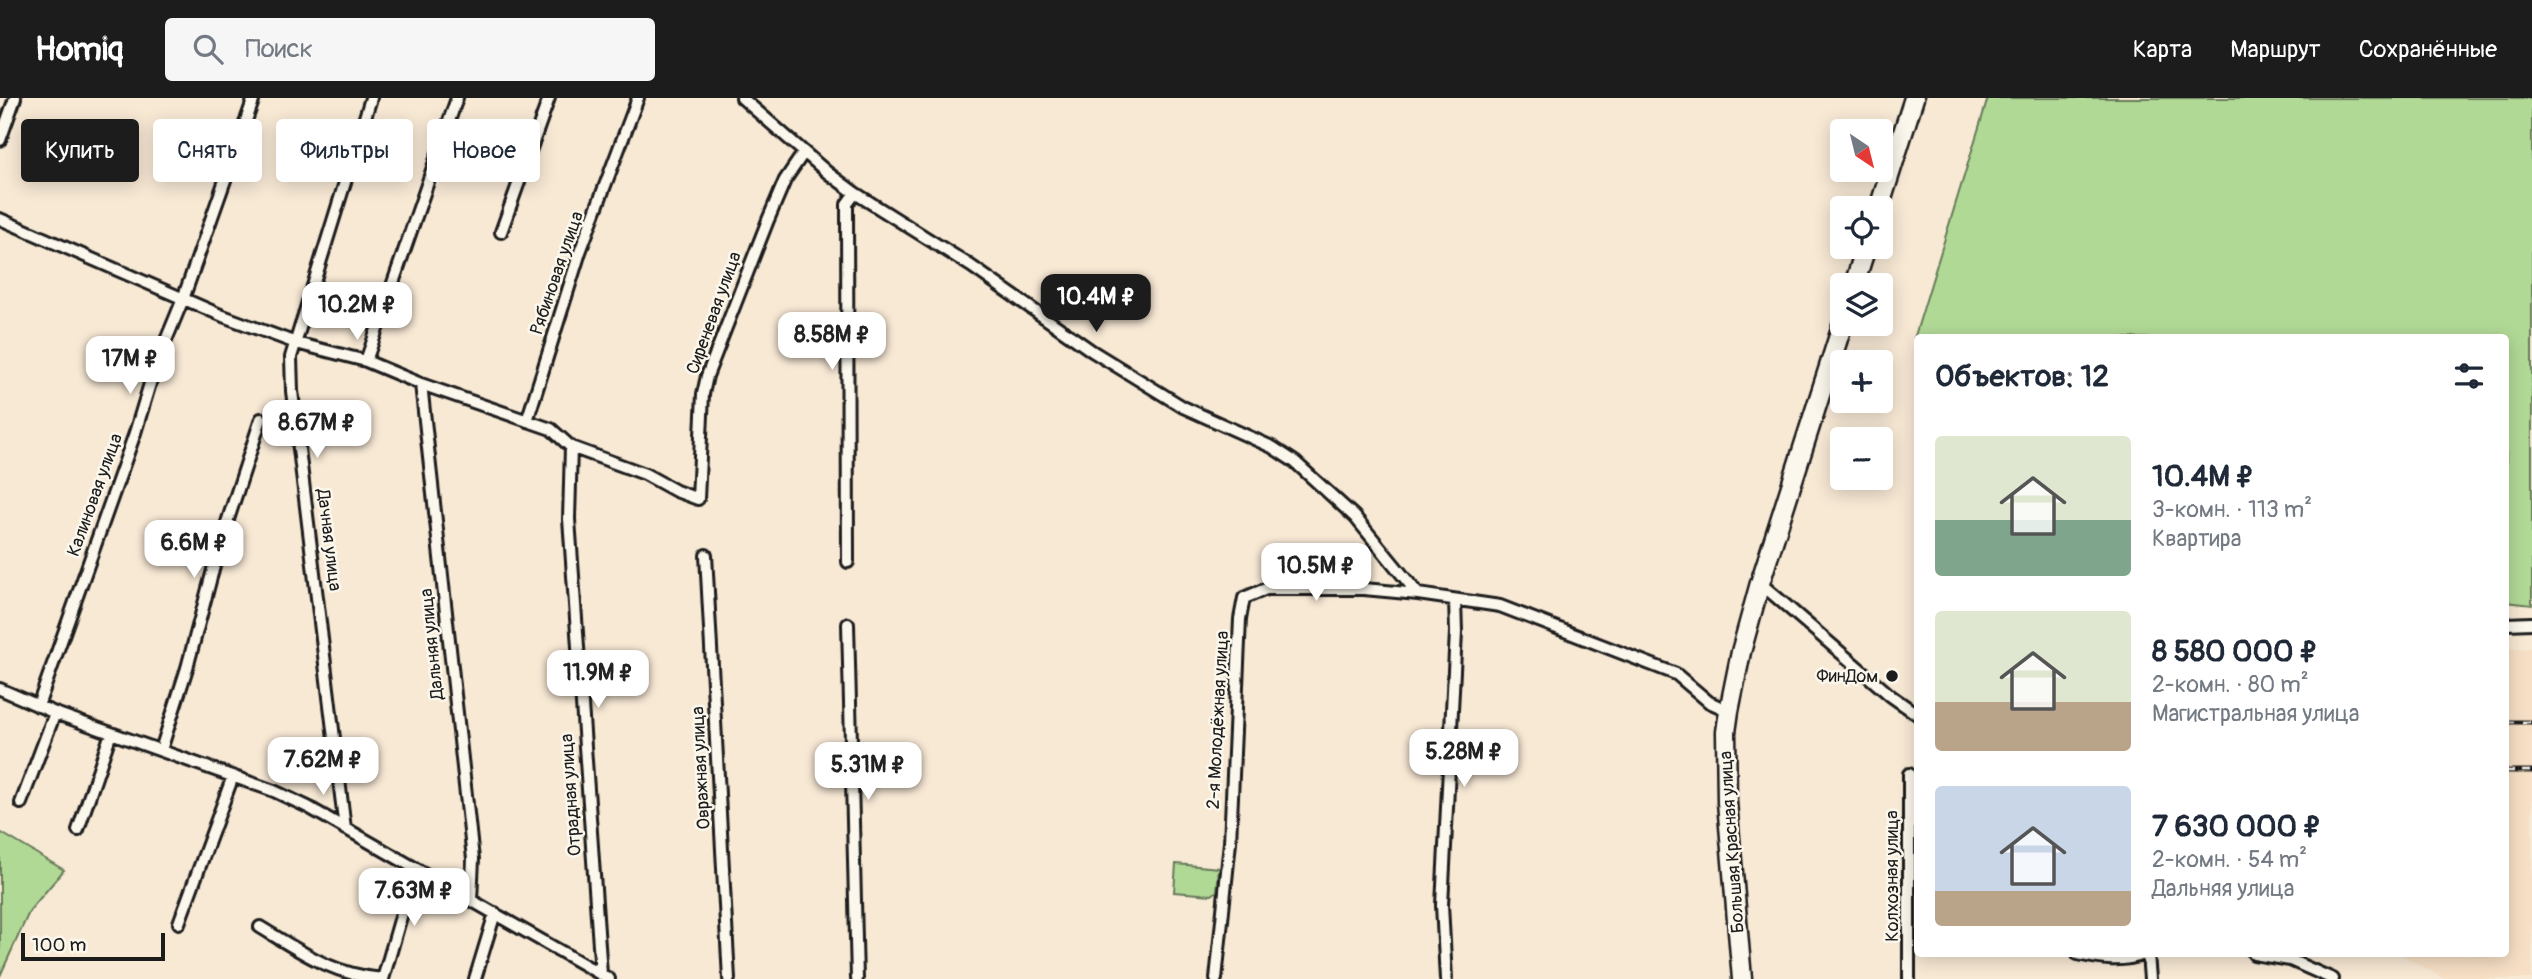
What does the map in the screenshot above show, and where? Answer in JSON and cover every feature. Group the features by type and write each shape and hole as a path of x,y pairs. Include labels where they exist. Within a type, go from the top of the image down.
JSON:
{"main road":[{"path":"1883,196 1914,98"},
{"name":"Большая Красная улица","path":"1742,979 1727,802 1726,732 1729,711 1741,652 1760,583 1839,336"}],"street":[{"path":"0,140 15,98"},
{"name":"Калиновая улица","path":"38,706 135,433 155,367 183,299 254,98"},
{"name":"Дачная улица","path":"345,829 292,391 291,357 370,98"},
{"path":"366,361 457,98"},
{"path":"501,232 549,98"},
{"name":"Рябиновая улица","path":"527,421 580,252 638,98"},
{"path":"742,98 855,193 971,266 1092,351 1182,407 1272,447 1295,462 1355,517 1418,594"},
{"name":"Сиреневая улица","path":"571,447 645,474 676,491 698,499 703,394 707,376 785,180 804,152"},
{"path":"848,562 847,204 855,193"},
{"path":"0,219 183,299 296,344 366,361 421,384 551,429 571,447"},
{"name":"Дальняя улица","path":"421,384 472,859 471,900"},
{"path":"161,751 187,668 219,547 261,419"},
{"name":"Отрадная улица","path":"571,447 569,519 606,977"},
{"name":"Овражная улица","path":"706,555 729,979"},
{"path":"1760,583 1914,712"},
{"name":"2-я Молодёжная улица","path":"1216,979 1230,842 1240,619 1244,598 1266,589 1315,587 1418,594 1500,606 1676,674 1709,702 1729,711"},
{"path":"1446,979 1442,905 1456,632 1455,601"},
{"path":"2509,624 2532,623"},
{"path":"848,624 857,979"},
{"path":"0,689 55,713 285,797 606,977"},
{"path":"21,803 55,713"},
{"path":"78,830 111,733"},
{"name":"Колхозная улица","path":"1909,774 1914,950 1909,979"},
{"path":"179,923 233,776"},
{"path":"260,927 341,972 383,979 415,868"},
{"path":"475,979 495,914"},
{"path":"2091,957 2132,957"},
{"path":"2146,957 2150,979"},
{"path":"2272,957 2290,960 2333,979"}],"shaded area":[{"path":"2532,648 2532,979 2444,979 2405,957 2509,957 2509,649"}],"green space":[{"path":"1988,98 2532,98 2532,605 2509,602 2509,334 1916,334"},
{"path":"0,832 64,870 30,910 0,976"},
{"path":"1176,864 1219,868 1217,891 1212,895 1174,892"}],"railway":[{"path":"2509,722 2532,722"},
{"path":"2509,771 2532,771"}],"place":[{"name":"ФинДом","path":"1892,676"}]}
